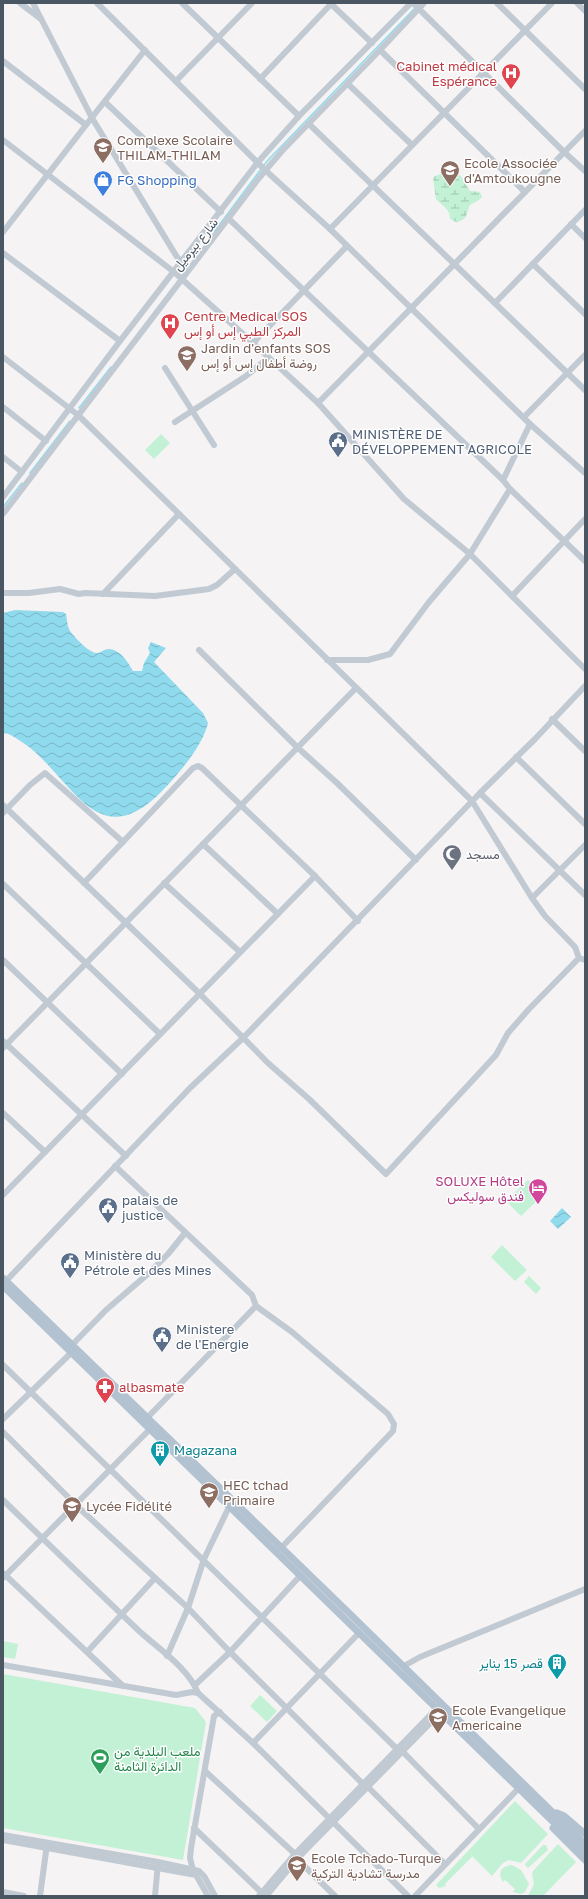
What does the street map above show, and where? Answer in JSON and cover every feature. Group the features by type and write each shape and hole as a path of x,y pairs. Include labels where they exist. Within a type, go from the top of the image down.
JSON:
{"main road":[{"path":"4,1282 152,1427 404,1666 441,1708"},
{"path":"72,1349 147,1418 152,1427 229,1507 359,1633 441,1708 550,1814 555,1830 585,1860"},
{"path":"492,1757 519,1788 582,1841"},
{"path":"550,1814 564,1816 582,1841 585,1853"}],"street":[{"path":"20,3 42,20"},
{"path":"34,3 92,118 181,263 188,269"},
{"path":"96,3 265,170 330,229 530,424 585,473"},
{"path":"182,3 299,116"},
{"path":"176,81 252,3"},
{"path":"412,3 419,8 585,171"},
{"name":"شارع بيرميل","path":"3,514 74,412 120,341 221,212 258,162 299,116 412,3"},
{"name":"شارع بيرميل","path":"3,497 46,441 74,412 229,219 265,170 424,3"},
{"path":"496,3 585,89"},
{"path":"330,229 374,187 412,145 552,3"},
{"path":"577,3 585,11"},
{"path":"260,79 330,4 372,43"},
{"path":"3,232 144,50"},
{"path":"380,50 525,192"},
{"path":"3,61 86,125"},
{"path":"348,84 412,145"},
{"path":"105,102 221,212"},
{"path":"309,124 585,390"},
{"path":"318,403 370,352 585,131"},
{"path":"3,140 174,272 253,343 318,403 404,499 470,554 585,669"},
{"path":"495,303 585,210"},
{"path":"229,219 306,290 503,480 510,490 585,561"},
{"path":"571,224 585,238"},
{"path":"253,343 347,246"},
{"path":"3,252 120,341"},
{"path":"533,264 585,314"},
{"path":"524,417 585,355"},
{"path":"3,357 74,412 472,801 532,898 545,916 575,947 582,959 529,1009 508,1033 496,1055 386,1174 243,1038 200,994 125,924 84,883 4,809 45,773 123,842"},
{"path":"176,422 192,410 246,376 268,358"},
{"path":"165,368 214,445"},
{"path":"3,407 46,441"},
{"path":"503,480 530,424"},
{"path":"3,457 22,472"},
{"path":"327,660 368,660 390,654 429,602 470,554 510,490"},
{"path":"103,594 179,514"},
{"path":"512,596 585,519"},
{"path":"3,593 29,593 60,589 79,594 155,596 209,589 217,585 235,569"},
{"path":"199,650 297,748 337,783 416,860"},
{"path":"4,1282 190,1088 243,1038 358,921 472,801 585,686"},
{"path":"126,1156 82,1114 4,1045 125,924 356,688"},
{"path":"552,719 585,751"},
{"path":"516,757 585,824"},
{"path":"84,883 193,768 198,766 202,768 315,876 358,921"},
{"path":"480,793 585,895"},
{"path":"203,844 278,914"},
{"path":"532,898 585,845"},
{"path":"3,1194 315,876"},
{"path":"164,883 240,952"},
{"path":"3,884 160,1034"},
{"path":"3,960 122,1074"},
{"path":"3,1113 45,1152"},
{"path":"115,1166 252,1295 256,1306 309,1346 388,1414 394,1424 393,1431 281,1548"},
{"path":"3,1419 72,1349 106,1310 154,1268 185,1232"},
{"path":"147,1418 256,1306"},
{"path":"3,1365 400,1750 479,1829"},
{"path":"123,1686 88,1651 4,1576 152,1427"},
{"path":"3,1432 76,1505 188,1608 287,1709 445,1864"},
{"path":"3,1500 122,1615 167,1656 195,1685 198,1693 253,1743 408,1896"},
{"path":"167,1656 188,1608 204,1559 229,1507"},
{"path":"195,1685 230,1652 300,1576"},
{"path":"88,1651 155,1578"},
{"path":"404,1666 420,1657 585,1589"},
{"path":"253,1743 359,1633"},
{"path":"3,1665 176,1695 192,1692 198,1693"},
{"path":"194,1828 262,1895 296,1856 441,1708"},
{"path":"193,1870 190,1858 194,1828 214,1716 220,1712"},
{"path":"205,1771 296,1856 335,1896"},
{"path":"415,1896 519,1788"},
{"path":"3,1835 47,1846"},
{"path":"3,1840 193,1870 204,1876 215,1896"},
{"path":"40,1896 47,1846"},
{"path":"155,1896 158,1865"},
{"path":"158,1865 196,1875 208,1896"},
{"path":"3,1892 24,1896"}],"green space":[{"path":"444,173 447,175 456,173 461,176 470,191 480,192 482,197 470,205 463,220 456,222 450,219 449,212 436,199 433,178"},
{"path":"161,434 170,443 154,459 145,450"},
{"path":"528,1180 543,1195 521,1216 506,1201"},
{"path":"502,1245 527,1270 515,1281 491,1257"},
{"path":"529,1276 541,1288 536,1294 524,1282"},
{"path":"3,1641 18,1644 15,1659 3,1657"},
{"name":"ملعب البلدية من الدائرة الثامنة","path":"3,1674 195,1708 206,1722 183,1860 3,1828"},
{"path":"260,1695 277,1711 267,1722 250,1706"},
{"path":"515,1801 548,1834 521,1863 509,1860 503,1863 492,1876 471,1855 472,1857 445,1884 446,1886 439,1888 436,1885"},
{"path":"558,1844 576,1862 543,1896 528,1896 534,1884 532,1874 533,1871"},
{"path":"543,1845 546,1845 548,1850 528,1868 525,1865 526,1863"},
{"path":"512,1865 521,1870 529,1884 525,1892 521,1894 513,1892 515,1889 505,1880 503,1882 500,1876 503,1868"}],"water":[{"path":"15,610 63,612 66,614 68,626 71,632 90,651 97,653 108,649 116,651 126,660 133,671 142,671 144,663 150,653 148,648 151,642 166,648 154,662 203,713 208,723 196,750 183,767 163,790 140,809 120,817 102,814 86,804 70,790 39,756 22,742 3,733 3,613"},
{"path":"562,1208 571,1217 558,1229 550,1221"}],"waterway":[{"path":"263,166 416,7"},
{"path":"214,232 261,169"},
{"path":"79,408 111,367"},
{"path":"30,473 70,421"},
{"path":"3,507 22,483"}],"place":[{"name":"Cabinet médical Espérance","path":"511,90"},
{"name":"Complexe Scolaire THILAM-THILAM","path":"103,164"},
{"name":"Ecole Associée d'Amtoukougne","path":"450,187"},
{"name":"FG Shopping","path":"103,197"},
{"name":"Centre Medical SOS المركز الطبي إس أو إس","path":"170,340"},
{"name":"Jardin d'enfants SOS روضة أطفال إس أو إس","path":"187,372"},
{"name":"MINISTÈRE DE DÉVELOPPEMENT AGRICOLE","path":"338,458"},
{"name":"مسجد","path":"452,871"},
{"name":"SOLUXE Hôtel فندق سوليكس","path":"538,1205"},
{"name":"palais de justice","path":"108,1224"},
{"name":"Ministère du Pétrole et des Mines","path":"70,1279"},
{"name":"Ministere de l'Energie","path":"162,1353"},
{"name":"albasmate","path":"105,1404"},
{"name":"Magazana","path":"160,1467"},
{"name":"HEC tchad Primaire","path":"209,1509"},
{"name":"Lycée Fidélité","path":"72,1523"},
{"name":"قصر 15 يناير","path":"557,1680"},
{"name":"Ecole Evangelique Americaine","path":"438,1734"},
{"name":"ملعب البلدية من الدائرة الثامنة","path":"100,1775"},
{"name":"Ecole Tchado-Turque مدرسة تشادية التركية","path":"297,1882"}]}
